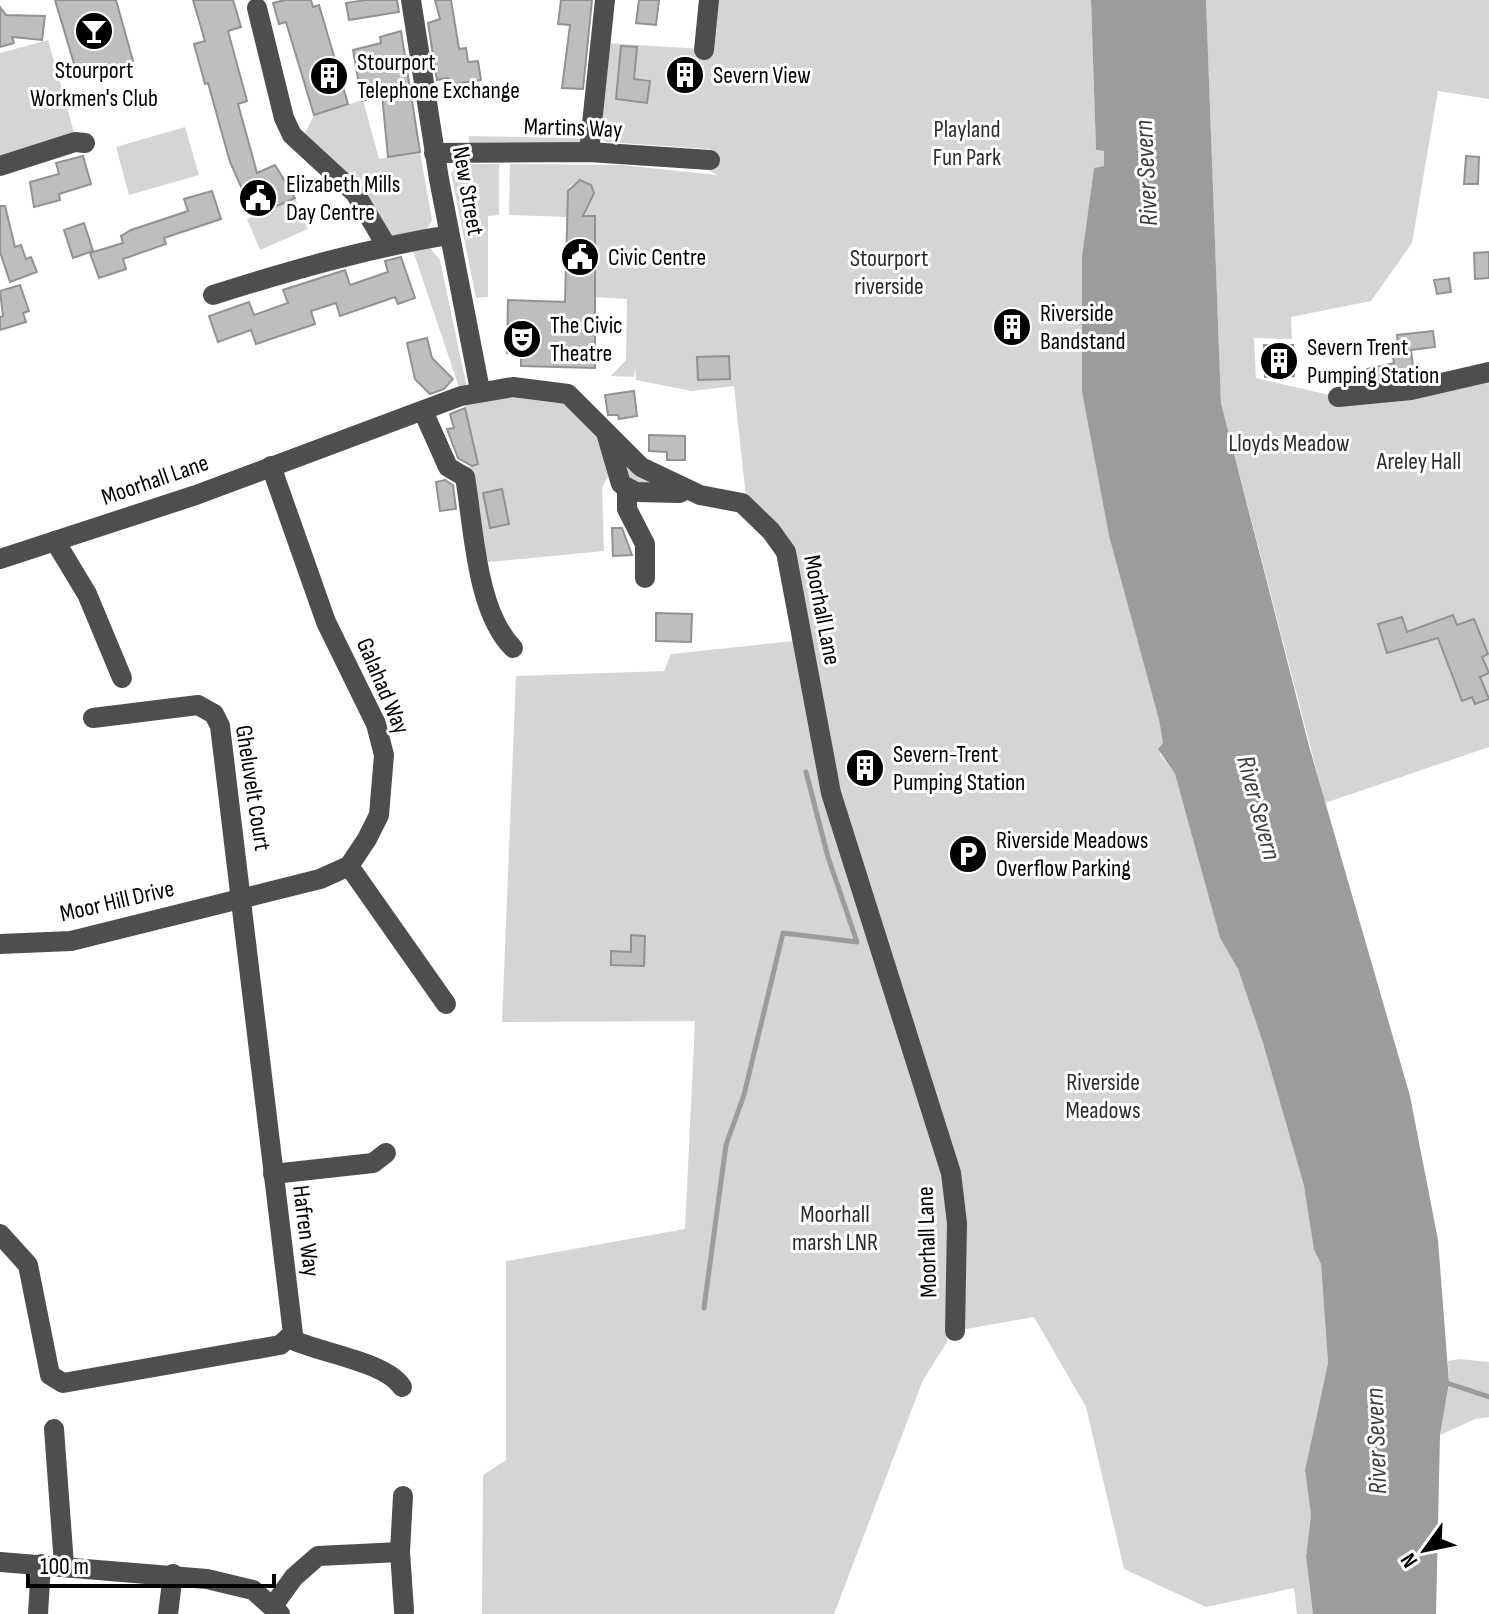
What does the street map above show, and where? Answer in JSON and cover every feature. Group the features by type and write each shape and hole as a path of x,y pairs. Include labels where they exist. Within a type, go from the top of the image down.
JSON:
{"street":[{"name":"New Street","path":"411,0 434,153 480,390"},
{"path":"589,152 605,0"},
{"path":"704,50 709,0"},
{"path":"257,8 284,118 292,135 355,193 386,245"},
{"path":"0,166 75,142 85,143"},
{"name":"Martins Way","path":"434,153 589,152 710,160"},
{"path":"213,295 386,245 449,235"},
{"path":"1338,397 1411,390 1489,372"},
{"name":"Moorhall Lane","path":"0,559 480,390 513,387 568,394 641,467 700,495 758,504 786,552 834,804 951,1173 957,1223 955,1331"},
{"path":"423,411 448,467 465,477 488,608 501,636 513,648"},
{"path":"607,436 617,477 627,489 627,509 645,544 645,578"},
{"name":"Galahad Way","path":"271,466 326,622 376,724 384,775 379,815 349,866"},
{"path":"627,489 700,495"},
{"path":"55,541 87,594 122,678"},
{"name":"Gheluvelt Court","path":"93,718 198,705 214,714 220,726 243,898"},
{"path":"243,898 320,879 349,866 446,1004"},
{"name":"Moor Hill Drive","path":"0,944 71,941 243,898"},
{"name":"Hafren Way","path":"243,898 293,1334 288,1338"},
{"path":"273,1174 373,1163 386,1153"},
{"path":"0,1234 28,1265 50,1375 63,1383 280,1345 288,1338 309,1348 365,1364 396,1378 402,1387"},
{"path":"54,1429 64,1565"},
{"path":"403,1496 400,1552 404,1611"},
{"path":"0,1562 173,1574 253,1590 276,1610 294,1577 318,1556 400,1552"},
{"path":"38,1614 41,1564"},
{"path":"168,1614 173,1574"}],"green space":[{"path":"709,0 1091,0 1096,150 1104,151 1104,167 1094,168 1082,256 1082,392 1109,536 1159,720 1163,743 1160,754 1175,774 1220,938 1238,969 1263,1043 1304,1186 1314,1250 1321,1264 1328,1363 1305,1470 1311,1515 1306,1557 1313,1614 1297,1614 1294,1588 1206,1607 1124,1569 1086,1407 1034,1317 955,1331 949,1272 947,1342 923,1380 834,1614 482,1614 483,1475 506,1460 506,1261 685,1229 695,1021 502,1022 516,676 664,671 671,654 803,640 793,550 747,507 734,386 692,391 636,380 635,367 634,377 611,376 626,360 627,299 593,297 595,217 586,216 586,205 594,193 588,182 580,180 569,187 567,217 509,215 510,164 621,165 717,175 710,171 710,149 606,142 599,136 605,43 703,49"},
{"path":"1206,0 1489,0 1489,99 1438,91 1412,243 1371,301 1291,317 1292,339 1254,338 1256,378 1338,397 1489,372 1489,747 1325,803 1221,403"},
{"path":"48,40 75,136 0,157 0,53"},
{"path":"363,100 379,159 420,152 432,220 426,231 429,247 440,260 468,393 559,392 664,481 636,492 613,466 602,488 604,551 479,563 464,468 478,464 465,405 410,242 386,245 370,216 300,144 314,115"},
{"path":"185,127 199,175 129,195 116,147"},
{"path":"469,136 584,138 581,144 469,144"},
{"path":"459,164 499,164 499,215 488,216 488,297 476,298 451,173"},
{"path":"295,198 308,229 260,250 247,219"},
{"path":"1448,1361 1489,1362 1489,1417 1475,1419 1440,1435 1449,1384"}],"water":[{"name":"River Severn","path":"1091,0 1206,0 1221,403 1309,746 1410,1096 1438,1240 1449,1383 1440,1435 1436,1614 1313,1614 1306,1557 1311,1515 1305,1470 1328,1363 1321,1264 1314,1250 1304,1186 1263,1043 1238,969 1220,938 1175,774 1158,749 1163,743 1159,720 1109,536 1082,392 1082,256 1094,168 1104,166 1104,151 1096,150"}],"building":[{"name":"Stourport Workmen's Club","path":"55,0 116,0 133,61 78,77"},
{"path":"193,0 233,0 241,27 228,31 247,101 238,104 257,173 275,165 295,198 254,216 230,162 208,83 205,84 194,44 205,41"},
{"name":"Stourport Telephone Exchange","path":"311,0 313,7 319,5 348,104 314,115 286,22 279,24 273,3"},
{"path":"397,0 399,12 349,20 346,3"},
{"path":"435,0 451,0 459,49 466,48 468,62 478,61 481,80 449,85 448,78 437,80 428,23 440,19"},
{"path":"561,0 592,0 583,89 562,88 570,25 558,24"},
{"path":"639,0 659,0 656,25 636,23"},
{"path":"0,7 6,15 45,16 42,40 12,37 14,43 0,47"},
{"path":"401,31 420,152 388,157 382,95 362,101 353,50 381,43 380,37"},
{"path":"621,46 637,47 634,79 650,81 647,103 616,99"},
{"name":"Severn View","path":"676,65 696,68 694,85 674,83"},
{"path":"83,156 91,184 59,194 60,200 34,207 30,182 59,174 56,163"},
{"path":"1466,156 1479,157 1478,184 1464,184"},
{"name":"Civic Centre","path":"580,180 591,185 594,193 583,216 595,216 595,368 521,366 521,353 507,353 508,300 565,302 568,191"},
{"path":"212,191 221,219 164,238 166,244 123,259 126,269 99,278 90,253 123,243 121,236 131,230 188,211 184,199"},
{"path":"0,206 5,206 15,247 21,245 26,259 31,257 37,272 10,282 0,252"},
{"path":"84,223 93,251 73,258 64,230"},
{"path":"1489,252 1489,278 1475,279 1474,253"},
{"path":"401,257 415,298 398,304 395,297 340,316 336,303 311,311 315,324 256,344 251,330 218,342 209,316 249,302 254,315 288,303 283,290 345,270 350,285 388,272 385,261"},
{"path":"1449,278 1451,292 1437,294 1434,280"},
{"path":"20,285 29,311 23,313 26,322 0,330 0,317 3,316 0,291"},
{"name":"Riverside Bandstand","path":"1008,315 1016,315 1023,326 1016,337 1008,337 1001,330 1001,322"},
{"path":"1433,331 1435,347 1411,350 1414,376 1369,381 1367,369 1394,363 1392,348 1398,347 1397,335"},
{"path":"427,338 432,358 453,379 444,389 430,394 415,379 407,343"},
{"name":"Severn Trent Pumping Station","path":"1264,345 1293,345 1294,376 1265,377"},
{"path":"729,356 730,379 698,380 697,357"},
{"path":"634,391 637,416 619,419 618,415 608,415 605,395"},
{"path":"465,408 478,464 472,466 458,458 447,429 454,428 450,414"},
{"path":"649,435 685,436 685,460 667,460 667,452 649,451"},
{"path":"445,480 453,485 456,509 440,511 436,482"},
{"path":"502,489 509,524 490,528 483,493"},
{"path":"612,528 622,528 632,555 613,556"},
{"path":"656,613 692,614 691,642 656,641"},
{"path":"1453,615 1457,625 1474,619 1488,654 1482,657 1489,673 1480,677 1489,699 1475,704 1472,697 1462,701 1438,638 1387,653 1378,624 1402,617 1407,632"},
{"name":"Severn-Trent Pumping Station","path":"878,756 882,774 853,780 849,761"},
{"path":"631,935 645,936 644,966 611,965 611,951 631,952"}],"waterway":[{"path":"704,1308 726,1145 744,1095 783,933 857,942 828,857 806,772"},
{"path":"1444,1382 1489,1397"}],"place":[{"name":"Stourport Workmen's Club","path":"94,31"},
{"name":"Severn View","path":"685,75"},
{"name":"Stourport Telephone Exchange","path":"329,76"},
{"name":"Elizabeth Mills Day Centre","path":"258,198"},
{"name":"Civic Centre","path":"580,257"},
{"name":"Riverside Bandstand","path":"1012,327"},
{"name":"The Civic Theatre","path":"522,339"},
{"name":"Severn Trent Pumping Station","path":"1279,361"},
{"name":"Severn-Trent Pumping Station","path":"865,768"},
{"name":"Riverside Meadows Overflow Parking","path":"968,854"}],"park label":[{"name":"Playland Fun Park","path":"967,143"},
{"name":"Stourport riverside","path":"889,272"},
{"name":"Lloyds Meadow","path":"1289,443"},
{"name":"Areley Hall","path":"1419,461"},
{"name":"Riverside Meadows","path":"1103,1096"},
{"name":"Moorhall marsh LNR","path":"835,1228"}]}
